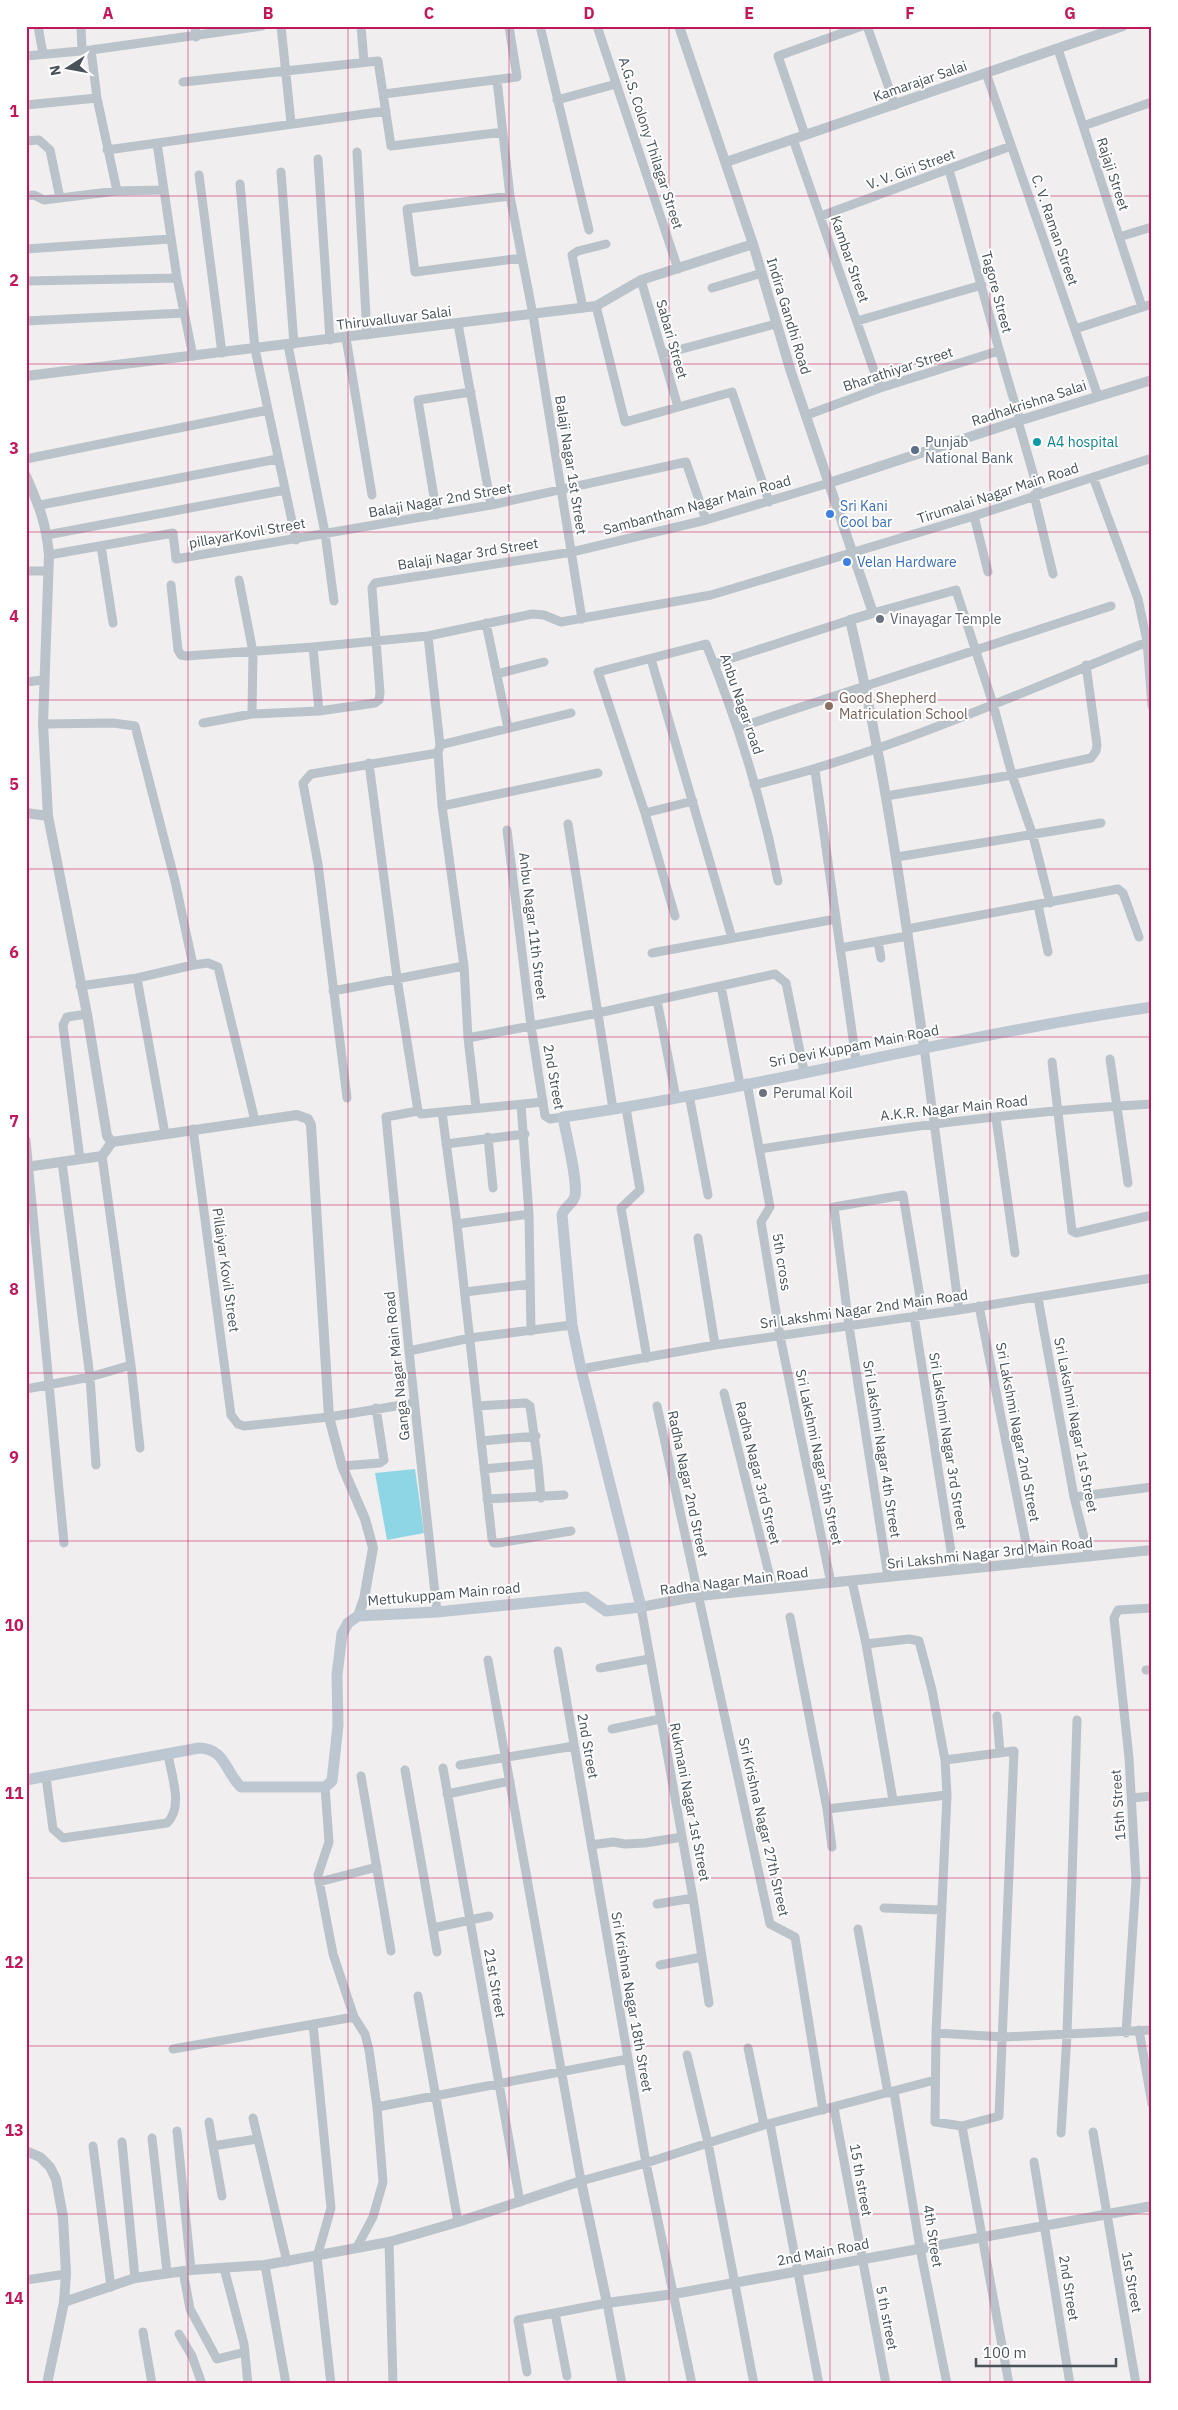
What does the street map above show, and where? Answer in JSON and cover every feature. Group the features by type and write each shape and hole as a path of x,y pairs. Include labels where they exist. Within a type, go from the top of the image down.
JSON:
{"main road":[{"name":"Sri Devi Kuppam Main Road","path":"562,1117 626,1108 856,1060 1152,1007"},
{"path":"562,1117 575,1186 573,1201 562,1215 572,1325 581,1369 640,1607"},
{"name":"Mettukuppam Main road","path":"325,1787 332,1778 338,1725 337,1675 342,1634 348,1623 358,1616 438,1612 586,1597 606,1611 640,1607"},
{"path":"26,1780 198,1748 216,1752 224,1760 242,1787 325,1787"}],"street":[{"path":"38,26 43,54"},
{"path":"81,26 116,191"},
{"path":"195,26 196,37"},
{"path":"26,56 86,51 196,37 262,26"},
{"path":"281,26 291,123"},
{"path":"361,26 364,62"},
{"path":"384,94 517,77 509,26"},
{"path":"540,26 589,230"},
{"name":"A.G.S. Colony Thilagar Street","path":"598,26 678,269"},
{"name":"Indira Gandhi Road","path":"679,26 726,162 762,273 776,324 873,613"},
{"path":"805,136 778,56 862,26"},
{"path":"867,26 895,105"},
{"name":"Kamarajar Salai","path":"726,162 1123,26"},
{"name":"Rajaji Street","path":"1058,48 1142,308"},
{"path":"183,82 378,61 391,146 503,132"},
{"name":"C. V. Raman Street","path":"986,73 1098,396"},
{"name":"Balaji Nagar 1st Street","path":"497,80 510,196 533,315 560,492 572,552 582,619"},
{"path":"557,100 616,84"},
{"path":"26,105 97,98"},
{"path":"1083,126 1152,102"},
{"path":"107,150 386,111"},
{"name":"Kambar Street","path":"793,139 880,388"},
{"path":"26,142 40,140 50,150 60,198"},
{"path":"157,142 170,239 193,356"},
{"name":"V. V. Giri Street","path":"821,216 1011,146"},
{"path":"358,152 368,335"},
{"path":"318,159 330,340"},
{"name":"Tagore Street","path":"949,170 1019,420 1053,574"},
{"path":"281,172 291,344 325,533 334,601"},
{"path":"199,175 222,353"},
{"path":"240,184 255,349 296,540"},
{"path":"26,196 34,195 44,200 116,191 163,190"},
{"path":"510,196 407,209 415,272 522,258"},
{"path":"1119,237 1152,227"},
{"path":"26,249 170,239"},
{"path":"583,308 572,255 578,251 606,244"},
{"name":"Thiruvalluvar Salai","path":"26,376 596,306 641,280 753,244"},
{"path":"712,288 762,273"},
{"path":"26,280 177,278"},
{"name":"Sabari Street","path":"641,280 678,407"},
{"path":"856,320 982,285"},
{"path":"1075,329 1152,304"},
{"path":"596,306 625,422 732,392 769,502"},
{"path":"26,322 184,313"},
{"path":"458,324 491,505"},
{"path":"663,354 776,324"},
{"path":"346,338 372,495"},
{"name":"Bharathiyar Street","path":"807,415 880,388 998,350"},
{"name":"Radhakrishna Salai","path":"829,483 1019,420 1152,380"},
{"path":"437,515 418,400 471,392"},
{"path":"26,459 268,410"},
{"path":"34,501 277,458"},
{"name":"Tirumalai Nagar Main Road","path":"171,585 179,654 193,656 428,636 532,614 544,615 561,622 711,596 974,516 1036,494 1152,458"},
{"name":"Balaji Nagar 2nd Street","path":"325,533 437,515 560,492 686,462 706,520"},
{"path":"26,476 47,535 49,556 43,680 43,724 48,816 87,1014 107,1136 112,1142"},
{"path":"1093,477 1138,599 1150,641 1152,706"},
{"name":"Sambantham Nagar Main Road","path":"572,552 706,520 829,483"},
{"path":"47,535 285,490"},
{"path":"974,516 988,572"},
{"name":"pillayarKovil Street","path":"49,556 173,534 176,559 296,540 325,533"},
{"path":"101,546 113,623"},
{"name":"Balaji Nagar 3rd Street","path":"377,640 372,588 375,583 572,552"},
{"path":"26,571 47,571"},
{"path":"239,580 253,652 252,714"},
{"path":"714,664 850,620 956,590 993,704 1012,775 1033,836 1050,903"},
{"path":"737,728 866,685 1056,626 1111,606"},
{"path":"850,620 866,685 897,857 959,1310"},
{"path":"486,623 508,728"},
{"path":"428,636 439,749 442,806 464,966 468,1038 476,1108"},
{"path":"203,724 252,714 319,711 368,705 379,700 377,640"},
{"path":"754,785 815,770 878,748 1150,641"},
{"name":"Anbu Nagar road","path":"645,813 598,672 706,644 737,728 769,838 778,880"},
{"path":"312,647 319,711"},
{"path":"650,659 732,938"},
{"path":"496,674 544,662"},
{"path":"886,796 1012,775 1091,758 1097,745 1086,665"},
{"path":"26,682 43,680"},
{"path":"347,1098 318,864 303,783 311,774 439,749 508,728 571,713"},
{"path":"43,724 113,722 135,726 175,881 193,965"},
{"path":"369,763 397,978 418,1112 421,1114 543,1102"},
{"path":"815,770 856,1060"},
{"path":"442,806 598,773"},
{"path":"675,916 645,813 693,801"},
{"path":"26,813 48,816"},
{"path":"897,857 1033,836 1101,823"},
{"path":"568,824 614,1109"},
{"name":"Anbu Nagar 11th Street","path":"507,830 531,1026"},
{"path":"840,948 878,941 907,932 1120,889 1124,893 1139,936"},
{"path":"1038,905 1048,952"},
{"path":"652,953 836,920"},
{"path":"878,941 881,958"},
{"path":"80,986 137,978 193,965 208,963 218,967 255,1120"},
{"path":"333,990 464,966"},
{"path":"468,1038 598,1013 775,974 783,979 804,1071"},
{"path":"137,978 165,1134"},
{"path":"721,986 760,1149"},
{"path":"657,1000 676,1098"},
{"path":"80,1159 63,1025 67,1017 87,1014"},
{"name":"2nd Street","path":"531,1026 546,1117 562,1117"},
{"path":"1110,1059 1128,1183"},
{"path":"1052,1062 1072,1231 1076,1233 1152,1214"},
{"path":"689,1096 708,1194"},
{"name":"A.K.R. Nagar Main Road","path":"760,1149 875,1130 1058,1111 1152,1104"},
{"path":"521,1105 525,1134 529,1214 531,1331"},
{"path":"626,1108 640,1190 622,1208 647,1358"},
{"name":"Ganga Nagar Main Road","path":"418,1112 386,1118 414,1403 438,1612"},
{"path":"442,1112 465,1292 487,1499 494,1543 571,1531"},
{"path":"140,1448 131,1365 102,1156 112,1142 255,1120 297,1116 308,1119 311,1125 329,1417 342,1466 365,1519 373,1548 364,1599 358,1616"},
{"path":"996,1118 1015,1253"},
{"name":"Pillaiyar Kovil Street","path":"193,1130 231,1415 238,1424 244,1426 329,1417"},
{"path":"446,1144 488,1137 525,1134"},
{"path":"488,1137 493,1188"},
{"path":"26,1140 27,1167 64,1543"},
{"name":"5th cross","path":"760,1149 770,1207 761,1222 780,1336"},
{"path":"27,1167 102,1156"},
{"path":"62,1162 90,1377 96,1465"},
{"name":"Sri Lakshmi Nagar 3rd Street","path":"849,1326 834,1207 903,1195 954,1570"},
{"path":"457,1224 529,1214"},
{"path":"698,1238 716,1345"},
{"name":"Sri Lakshmi Nagar 2nd Main Road","path":"581,1369 716,1345 1038,1298 1152,1278"},
{"path":"465,1292 530,1284"},
{"name":"Sri Lakshmi Nagar 1st Street","path":"1038,1298 1074,1497 1089,1557"},
{"name":"Sri Lakshmi Nagar 2nd Street","path":"979,1306 1030,1563"},
{"path":"409,1351 470,1338 572,1325"},
{"name":"Sri Lakshmi Nagar 4th Street","path":"849,1326 888,1577"},
{"name":"Sri Lakshmi Nagar 5th Street","path":"780,1336 831,1584"},
{"path":"26,1389 90,1377 131,1365"},
{"name":"Radha Nagar 3rd Street","path":"724,1393 773,1590"},
{"path":"329,1417 414,1403"},
{"path":"477,1406 526,1403 530,1406 536,1436 542,1498"},
{"name":"Radha Nagar 2nd Street","path":"657,1406 699,1596"},
{"path":"342,1466 380,1463 384,1460 376,1408"},
{"path":"481,1441 536,1436"},
{"path":"484,1469 538,1464"},
{"path":"1074,1497 1152,1487"},
{"path":"487,1499 542,1498 564,1495"},
{"name":"Sri Lakshmi Nagar 3rd Main Road","path":"831,1584 1152,1550"},
{"path":"852,1581 866,1644 893,1800"},
{"name":"Radha Nagar Main Road","path":"640,1607 699,1596 831,1584"},
{"name":"Sri Krishna Nagar 27th Street","path":"699,1596 770,1924 795,1937 823,2110"},
{"name":"Rukmani Nagar 1st Street","path":"640,1607 694,1898 709,2003"},
{"name":"15th Street","path":"1126,2033 1136,1880 1132,1798 1121,1672 1114,1618 1118,1610 1152,1608"},
{"path":"790,1617 827,1809 832,1847"},
{"path":"866,1644 909,1639 919,1640 932,1690 945,1760 947,1795 936,2033 935,2122 962,2126 999,2116 1004,2037 1014,1751 945,1760"},
{"name":"2nd Street","path":"558,1651 591,1845"},
{"path":"600,1668 649,1659"},
{"path":"488,1660 581,2181 622,2384"},
{"path":"997,1716 1000,1753"},
{"path":"612,1729 660,1719"},
{"path":"1062,2133 1077,1720"},
{"path":"460,1765 506,1759 574,1746"},
{"path":"46,1777 54,1829 63,1838 167,1823 173,1817 176,1800 168,1754"},
{"name":"21st Street","path":"442,1768 520,2202"},
{"path":"405,1770 437,1952"},
{"path":"361,1776 391,1951"},
{"path":"447,1794 510,1781"},
{"path":"325,1787 329,1842 319,1867 319,1882 333,1954 354,2017 365,2034 369,2050 377,2107 383,2182 373,2217 357,2247"},
{"path":"827,1809 947,1795"},
{"path":"1132,1798 1152,1796"},
{"path":"591,1845 613,1842 625,1844 645,1843 682,1837"},
{"name":"Sri Krishna Nagar 18th Street","path":"591,1845 646,2163 692,2384"},
{"path":"319,1882 377,1868"},
{"path":"657,1904 694,1898"},
{"path":"884,1908 942,1910"},
{"path":"433,1928 489,1916"},
{"name":"4th Street","path":"858,1929 947,2384"},
{"path":"660,1965 702,1957"},
{"path":"418,1996 458,2222"},
{"path":"173,2049 354,2017"},
{"path":"313,2024 330,2208 317,2257 331,2384"},
{"path":"1139,2030 1152,2104"},
{"path":"936,2033 1004,2037 1126,2033 1152,2030"},
{"path":"748,2048 767,2124 819,2384"},
{"path":"687,2055 708,2143 754,2384"},
{"path":"377,2107 628,2059"},
{"path":"64,2302 135,2278 167,2272 265,2266 389,2242 767,2124 935,2080"},
{"name":"15 th street","path":"834,2108 861,2258"},
{"path":"253,2118 284,2240 287,2262"},
{"path":"208,2122 222,2196"},
{"path":"962,2126 1009,2384"},
{"path":"177,2132 190,2309 217,2359 245,2352"},
{"name":"1st Street","path":"1093,2132 1136,2384"},
{"path":"152,2138 167,2272"},
{"path":"213,2146 257,2139"},
{"path":"122,2142 135,2278"},
{"path":"93,2146 111,2287"},
{"path":"26,2151 40,2157 50,2167 56,2179 63,2217 66,2274 64,2302 47,2384"},
{"name":"2nd Street","path":"1034,2162 1070,2384"},
{"name":"2nd Main Road","path":"607,2303 674,2294 798,2272 861,2258 982,2238 1152,2206"},
{"path":"389,2242 393,2384"},
{"name":"5 th street","path":"861,2258 886,2384"},
{"path":"265,2266 286,2384"},
{"path":"224,2268 245,2352 248,2384"},
{"path":"26,2280 66,2274"},
{"path":"527,2372 518,2320 607,2303"},
{"path":"555,2312 567,2376"},
{"path":"143,2332 152,2384"},
{"path":"179,2334 192,2356 202,2384"}],"water":[{"path":"415,1469 424,1533 387,1540 375,1473"}],"place":[{"name":"A4 hospital","path":"1037,442"},
{"name":"Punjab National Bank","path":"915,450"},
{"name":"Sri Kani Cool bar","path":"830,514"},
{"name":"Velan Hardware","path":"847,562"},
{"name":"Vinayagar Temple","path":"880,619"},
{"name":"Good Shepherd Matriculation School","path":"829,706"},
{"name":"Perumal Koil","path":"763,1093"}]}
